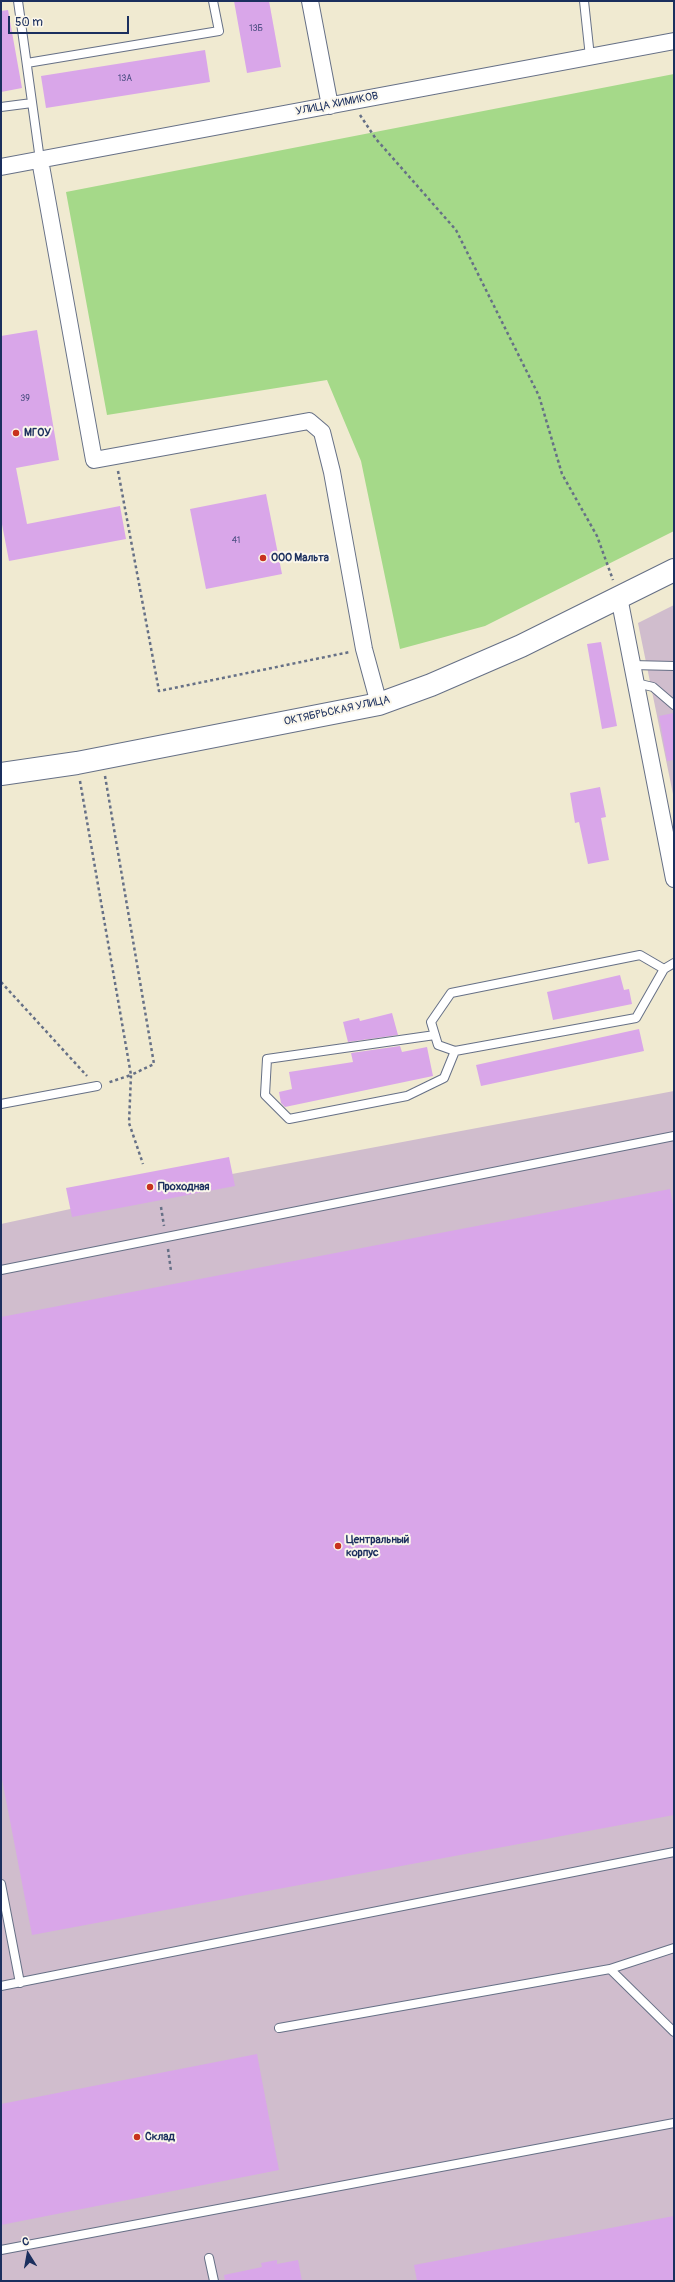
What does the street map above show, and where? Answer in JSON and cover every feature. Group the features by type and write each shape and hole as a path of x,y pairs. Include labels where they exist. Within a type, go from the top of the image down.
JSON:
{"main road":[{"name":"ОКТЯБРЬСКАЯ УЛИЦА","path":"1,774 77,763 380,704 431,685 521,646 674,570"}],"street":[{"path":"310,1 330,106"},
{"name":"УЛИЦА ХИМИКОВ","path":"1,167 674,41"},
{"path":"40,160 94,460 309,421 322,432 332,472 364,649 380,704"},
{"path":"619,596 632,665 669,826 674,880"}],"lane":[{"path":"18,1 40,160"},
{"path":"27,63 219,31 213,1"},
{"path":"584,1 590,57"},
{"path":"1,107 32,103"},
{"path":"632,665 674,666"},
{"path":"636,683 653,688 674,705"},
{"path":"664,969 640,955 451,993 431,1022 438,1044 455,1052 636,1018 664,969 674,963"},
{"path":"435,1036 267,1059 265,1095 288,1119 407,1096 444,1078 455,1052"},
{"path":"1,1104 97,1086"},
{"path":"1,1270 674,1136"},
{"path":"1,1986 674,1852"},
{"path":"1,1884 20,1983"},
{"path":"279,2028 610,1969 674,1948"},
{"path":"610,1969 674,2032"},
{"path":"1,2250 674,2123"},
{"path":"209,2258 214,2281"}],"path":[{"path":"350,102 376,139 456,230 539,396 562,474 597,536 619,596"},
{"path":"109,457 160,691 364,649"},
{"path":"1,982 97,1086 131,1075 154,1064 102,758"},
{"path":"77,763 131,1075 129,1123 143,1164"}],"shaded area":[{"path":"674,605 674,799 638,623"},
{"path":"674,1091 674,2281 1,2281 1,1224 232,1174"}],"green space":[{"path":"674,74 674,531 485,626 400,649 361,461 327,380 107,415 66,192"}],"building":[{"path":"234,1 269,1 281,67 247,73"},
{"path":"8,10 22,88 1,92 1,11"},
{"path":"205,50 210,82 46,108 41,76"},
{"path":"37,330 59,460 16,468 27,524 120,506 126,539 9,561 1,519 1,336"},
{"path":"266,494 282,574 206,589 190,509"},
{"path":"601,642 617,726 602,729 587,644"},
{"path":"674,713 674,760 667,761 659,716"},
{"path":"600,787 606,817 601,818 609,860 588,864 579,822 575,823 570,793"},
{"path":"620,975 624,990 629,989 632,1004 553,1020 547,992"},
{"path":"392,1013 398,1035 348,1042 343,1022 359,1018 360,1021"},
{"path":"639,1029 644,1051 481,1086 476,1065"},
{"path":"400,1046 402,1052 427,1047 433,1076 285,1107 281,1103 279,1092 292,1089 289,1072 353,1062 351,1053"},
{"name":"Проходная","path":"229,1157 235,1186 72,1217 66,1188"},
{"name":"Центральный корпус","path":"670,1189 674,1210 674,1815 32,1935 1,1774 1,1317"},
{"name":"Склад","path":"257,2054 279,2170 1,2225 1,2104"},
{"path":"674,2216 674,2281 417,2281 414,2265"},
{"path":"277,2260 277,2264 298,2260 302,2281 225,2281 224,2275 262,2267 261,2263"}],"place":[{"name":"МГОУ","path":"16,433"},
{"name":"ООО Мальта","path":"263,558"},
{"name":"Проходная","path":"150,1187"},
{"name":"Центральный корпус","path":"338,1546"},
{"name":"Склад","path":"137,2137"}]}
